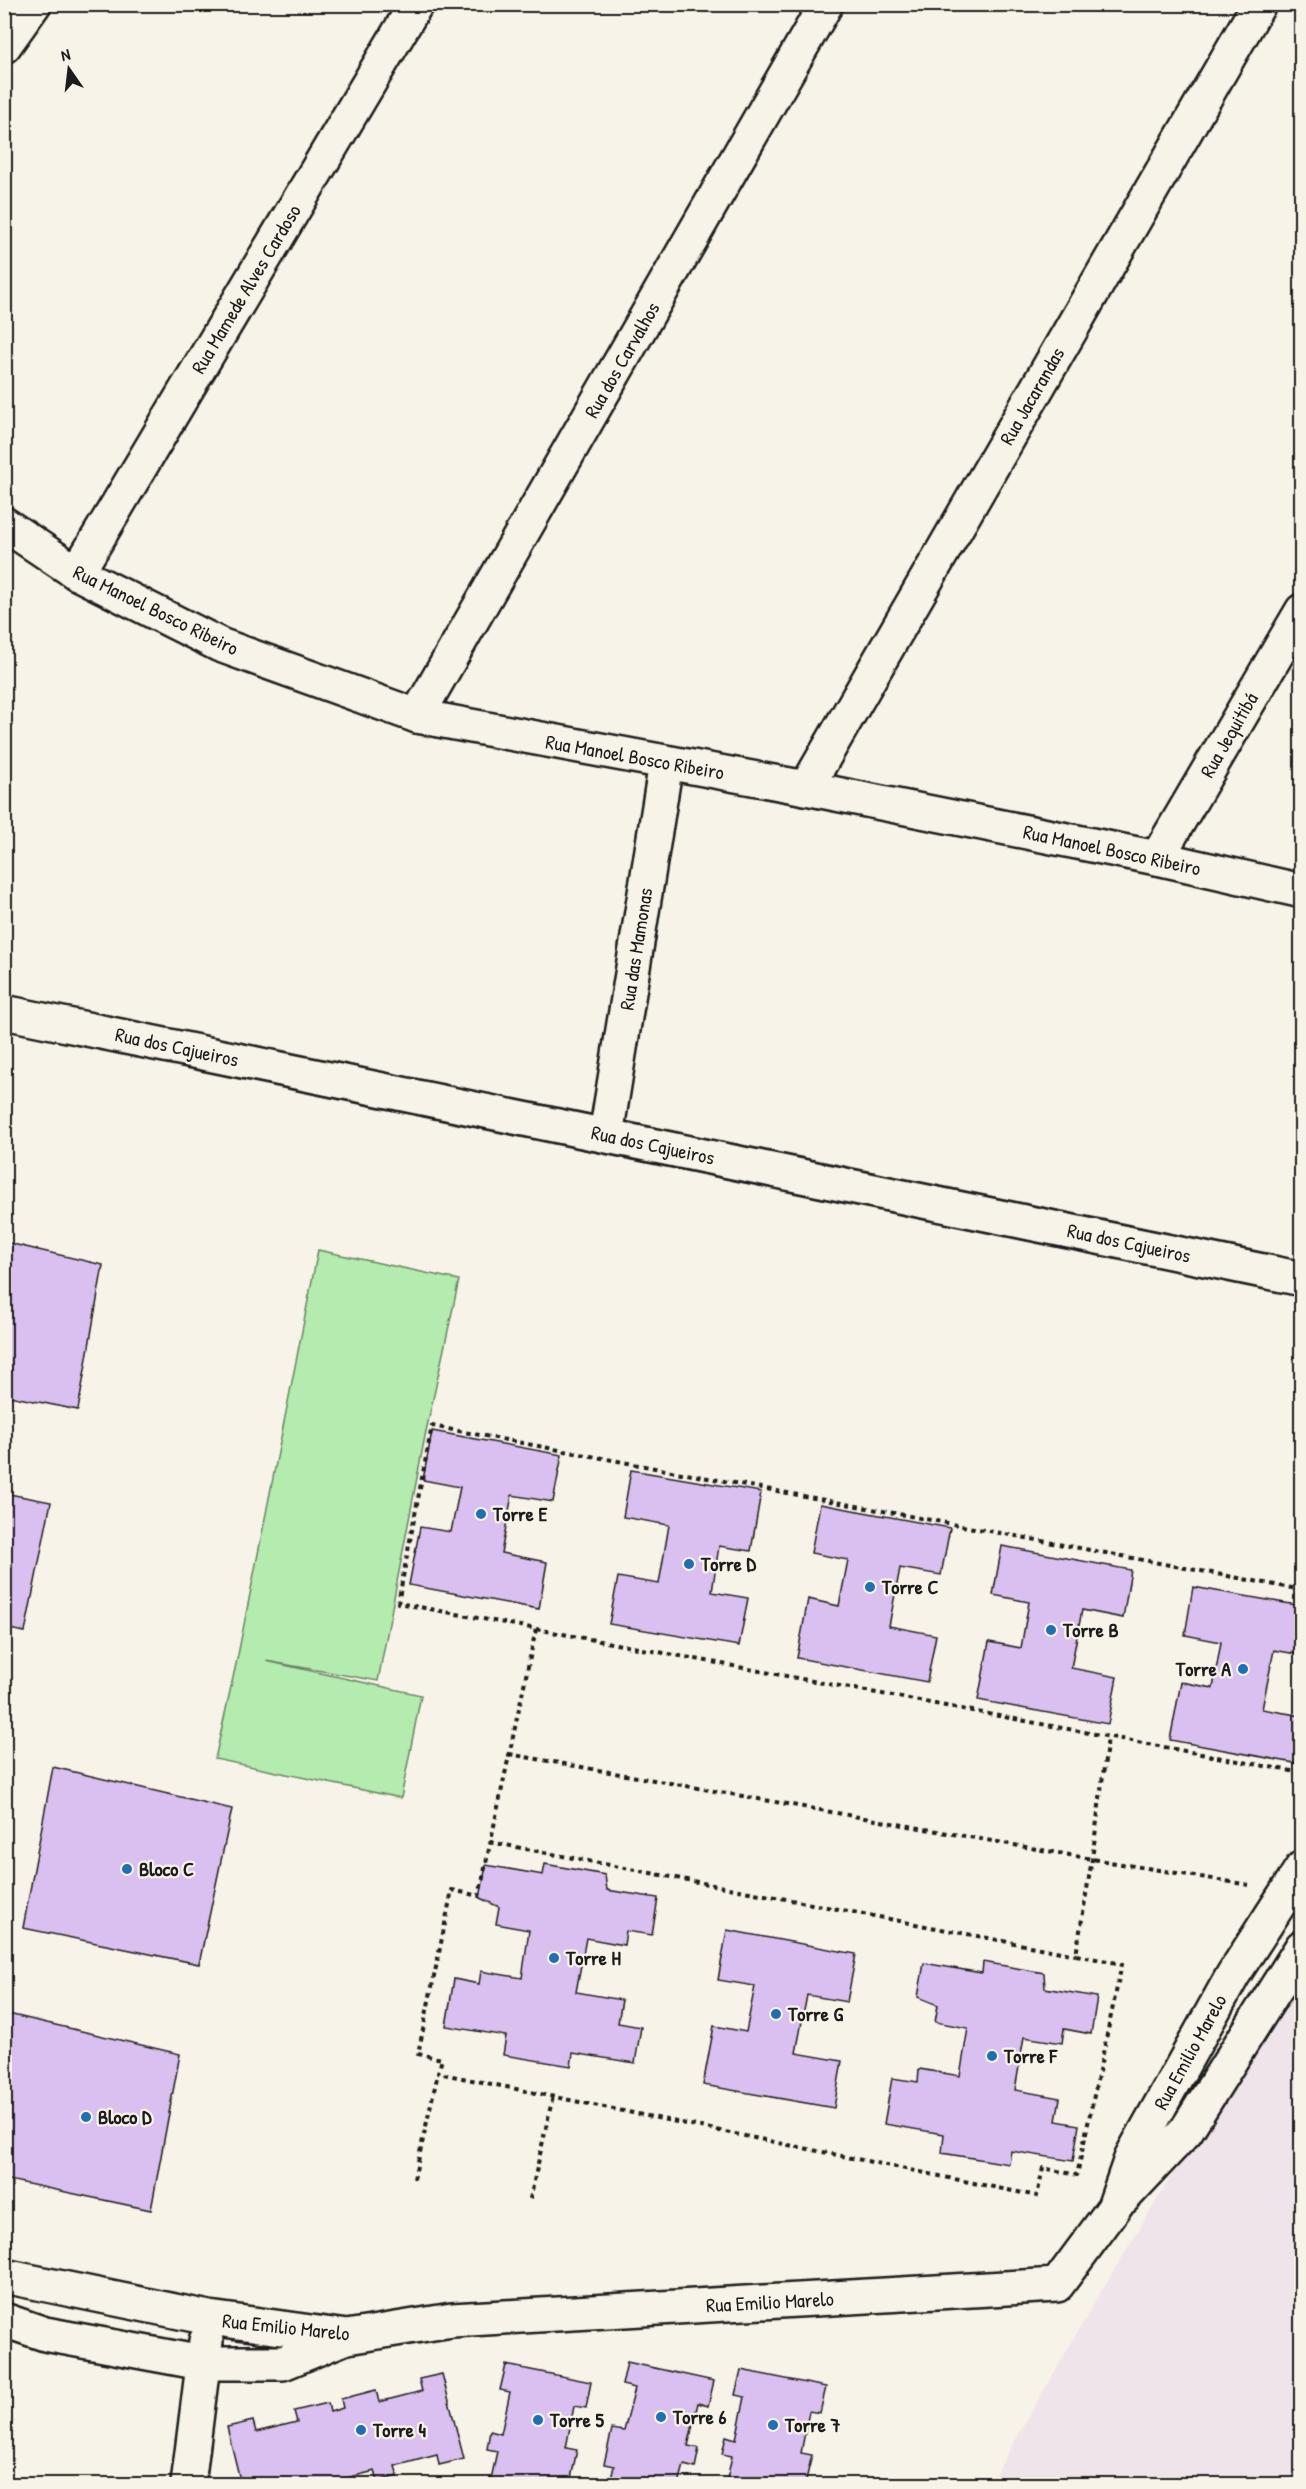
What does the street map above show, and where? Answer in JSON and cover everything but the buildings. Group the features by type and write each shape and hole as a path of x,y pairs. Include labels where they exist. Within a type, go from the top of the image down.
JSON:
{"street":[{"path":"4,46 34,4"},
{"name":"Rua Mamede Alves Cardoso","path":"76,573 416,4"},
{"name":"Rua dos Carvalhos","path":"417,716 826,4"},
{"name":"Rua Jacarandas","path":"806,788 1259,4"},
{"name":"Rua Manoel Bosco Ribeiro","path":"4,524 76,573 220,645 417,716 806,788 1157,858 1302,891"},
{"name":"Rua Jequitibá","path":"1157,858 1302,611"},
{"name":"Rua das Mamonas","path":"606,1135 666,763"},
{"name":"Rua dos Cajueiros","path":"4,1012 1302,1279"},
{"name":"Rua Emilio Marelo","path":"4,2276 209,2319 347,2337 452,2320 1057,2285 1114,2208 1132,2156 1233,1975 1293,1879"},
{"path":"1114,2208 1186,2131 1302,1947"},
{"path":"1233,1975 1275,1989"},
{"path":"45,2334 57,2287"},
{"path":"188,2484 209,2319"},
{"path":"4,2320 45,2334 202,2364 283,2363 347,2337"}],"path":[{"path":"1302,1590 432,1426 398,1603 1302,1773"},
{"path":"414,2179 442,2059 418,2054 452,1890 479,1896 536,1629"},
{"path":"1077,1955 1108,1737"},
{"path":"509,1754 1092,1859 1293,1879"},
{"path":"438,2073 1037,2196 1043,2168 1077,2175 1122,1964 490,1842"},
{"path":"530,2199 553,2096"}],"shaded area":[{"path":"1301,1963 1301,2484 990,2484 1099,2295"}],"green space":[{"path":"318,1250 459,1280 425,1436 378,1681 266,1661 421,1695 401,1798 215,1759 238,1655"}],"place":[{"name":"Torre E","path":"481,1514"},
{"name":"Torre D","path":"689,1564"},
{"name":"Torre C","path":"870,1587"},
{"name":"Torre B","path":"1051,1630"},
{"name":"Torre A","path":"1243,1669"},
{"name":"Bloco C","path":"127,1869"},
{"name":"Torre H","path":"554,1958"},
{"name":"Torre G","path":"776,2014"},
{"name":"Torre F","path":"992,2056"},
{"name":"Bloco D","path":"86,2117"},
{"name":"Torre 6","path":"661,2417"},
{"name":"Torre 5","path":"538,2420"},
{"name":"Torre 7","path":"773,2425"},
{"name":"Torre 4","path":"361,2430"}]}
